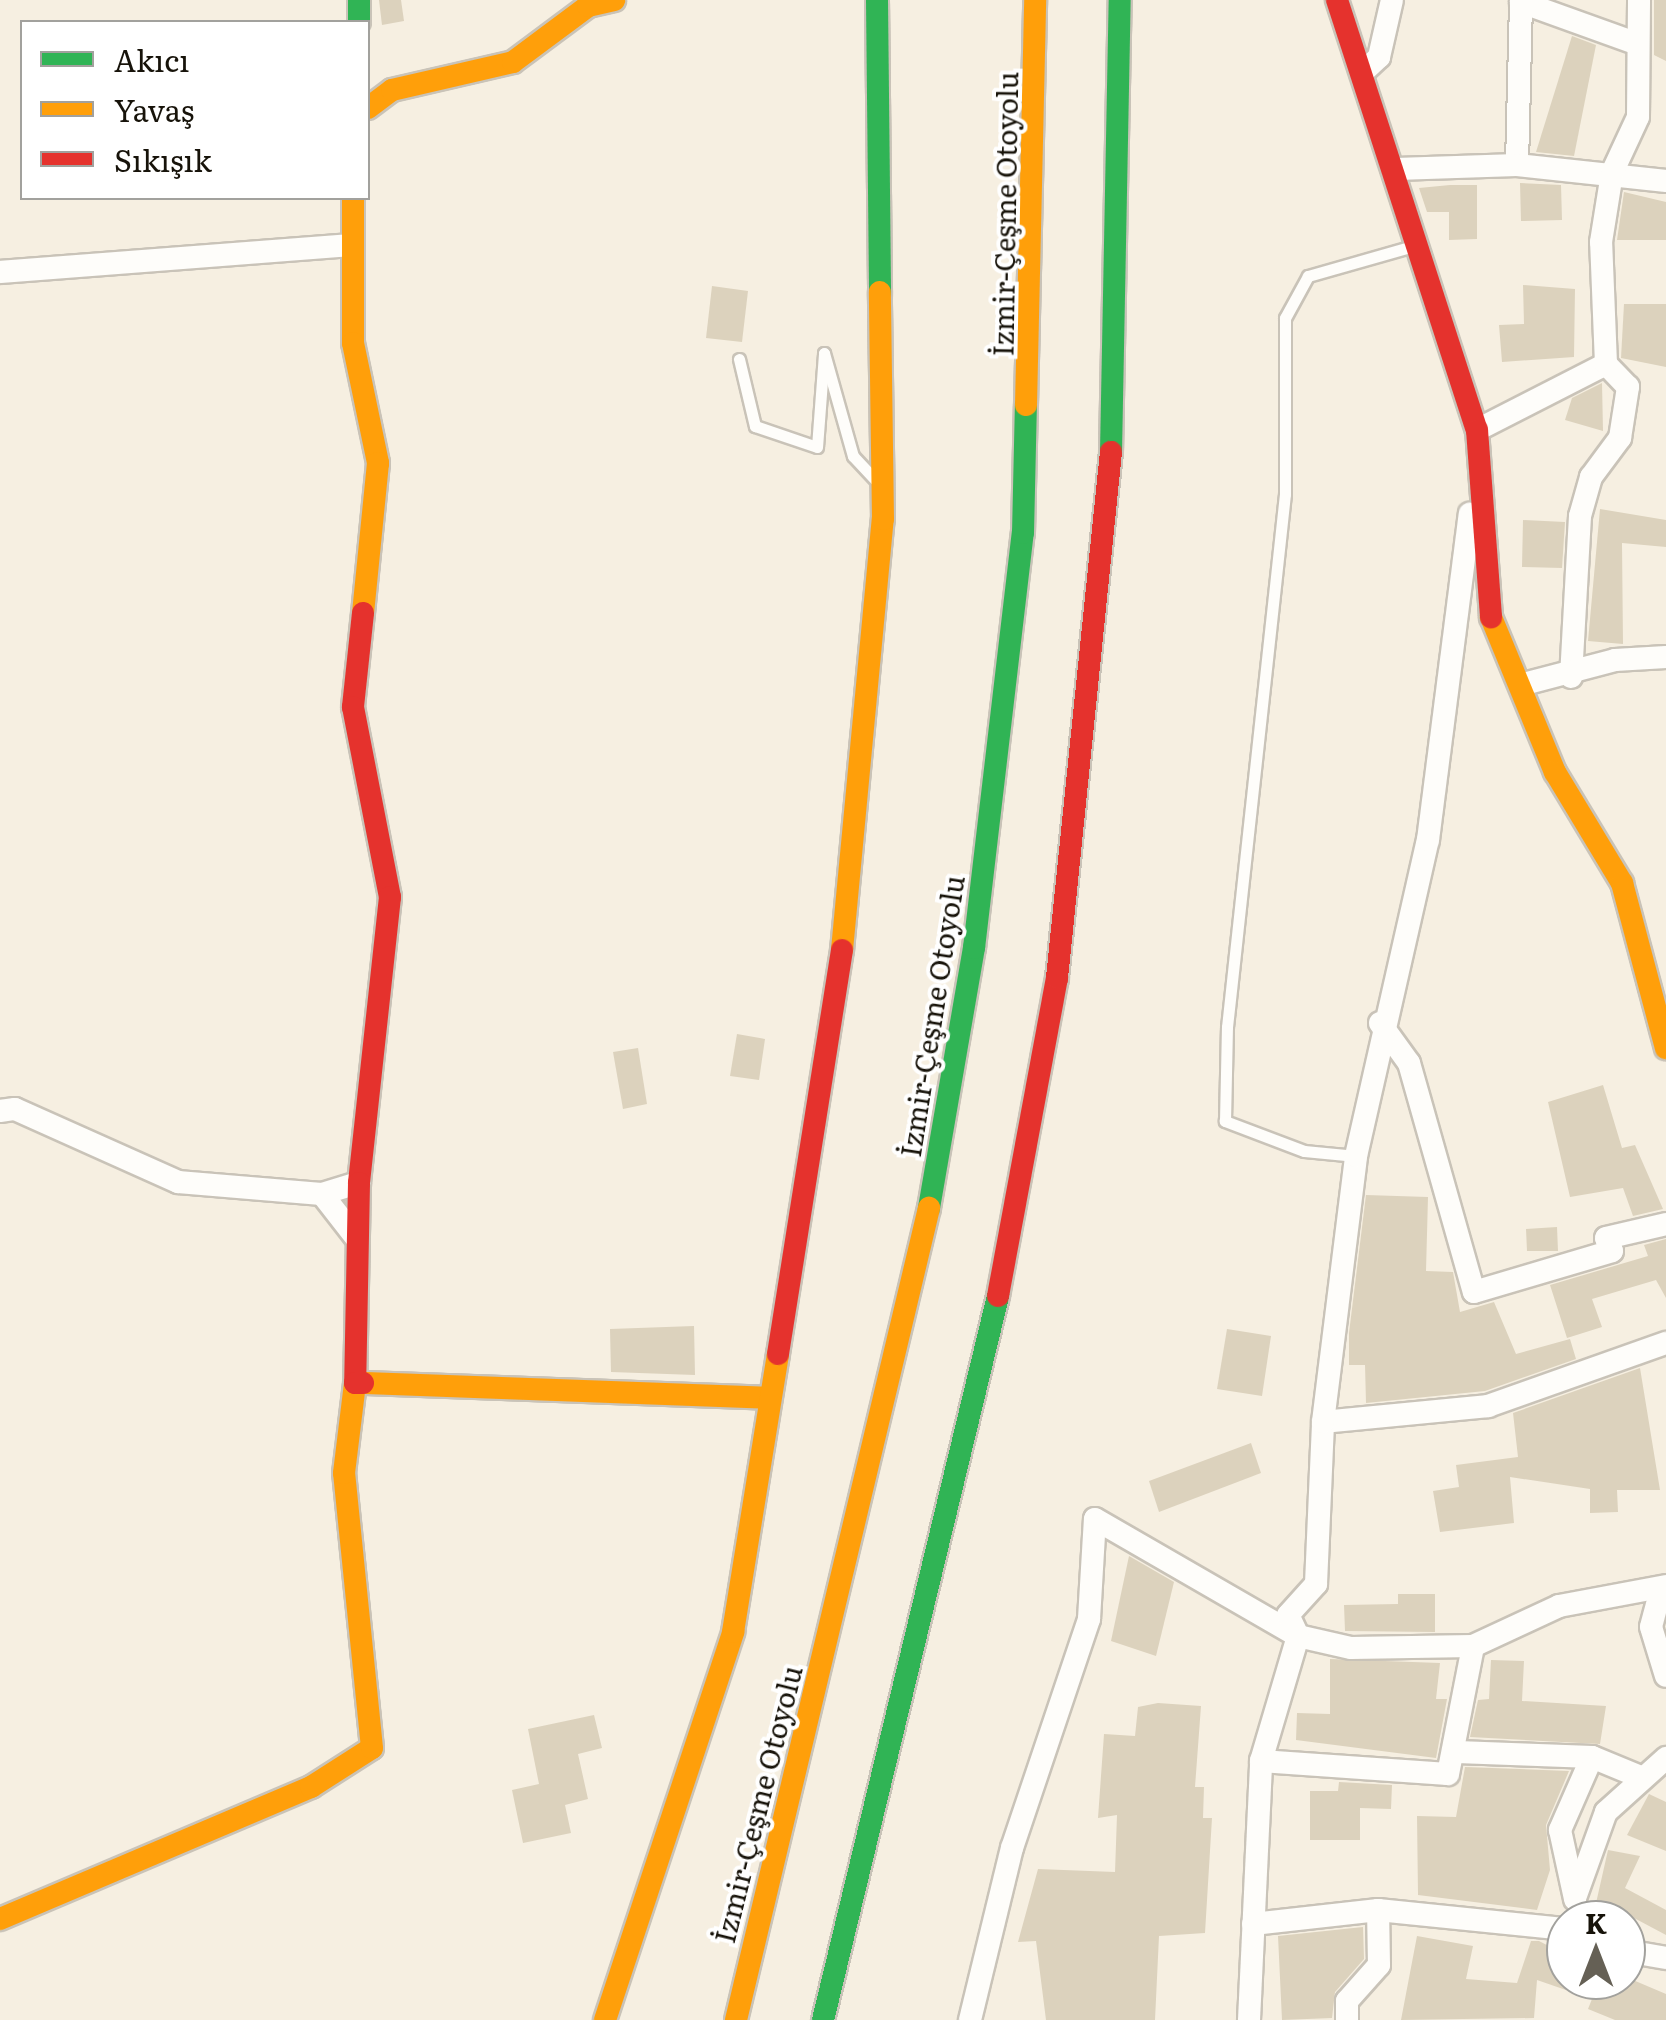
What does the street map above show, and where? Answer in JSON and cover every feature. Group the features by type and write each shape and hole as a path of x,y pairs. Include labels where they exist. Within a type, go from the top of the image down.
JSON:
{"main road":[{"path":"370,106 392,90 513,62 588,6 614,0"},
{"path":"604,2020 733,1632 842,954 883,488 877,0"},
{"name":"İzmir-Çeşme Otoyolu","path":"736,2020 917,1275 974,948 1023,534 1035,0"},
{"path":"823,2020 993,1316 1057,978 1115,411 1120,0"},
{"path":"1337,0 1422,244 1477,430 1474,481 1484,603 1555,772 1622,883 1666,1048"},
{"path":"0,1919 311,1787 372,1748 344,1474 355,1384 360,1183 390,897 353,707 378,462 353,343 347,245 353,200"},
{"path":"355,1384 770,1398"}],"street":[{"path":"1363,72 1379,57 1392,0"},
{"path":"1570,676 1580,516 1591,478 1620,438 1628,387 1606,364 1601,242 1612,172 1638,117 1635,43 1640,0"},
{"path":"1517,165 1521,1 1635,43"},
{"path":"1396,169 1517,165 1612,172 1666,181"},
{"path":"0,272 347,245"},
{"path":"1477,430 1606,364"},
{"path":"1250,2020 1260,1762 1298,1636 1288,1614 1316,1584 1323,1422 1356,1156 1380,1024 1428,840 1474,481"},
{"path":"1520,685 1570,676 1615,660 1666,657"},
{"path":"1380,1024 1409,1063 1474,1292 1612,1251 1606,1238 1666,1224"},
{"path":"0,1112 16,1109 178,1182 322,1194 360,1183"},
{"path":"322,1194 357,1239"},
{"path":"1323,1422 1488,1406 1666,1343"},
{"path":"970,2020 1012,1848 1089,1619 1095,1519 1298,1636 1351,1648 1473,1646 1558,1606 1663,1589 1651,1628 1666,1676"},
{"path":"1260,1762 1448,1774 1458,1752 1473,1646"},
{"path":"1458,1752 1592,1757 1644,1778"},
{"path":"1570,1900 1560,1830 1592,1757"},
{"path":"1575,1900 1606,1812 1666,1758"},
{"path":"1252,1924 1378,1910 1546,1926"},
{"path":"1347,2020 1346,2001 1379,1965 1378,1910"}],"lane":[{"path":"1356,1156 1291,1148 1226,1121 1227,1027 1285,494 1286,318 1308,276 1422,244"},
{"path":"739,359 755,426 816,447 824,353 853,456 883,488"}],"building":[{"path":"379,0 401,0 404,21 382,25"},
{"path":"1654,0 1666,0 1666,61 1654,55"},
{"path":"1572,36 1596,45 1574,156 1536,152"},
{"path":"1520,183 1561,185 1562,220 1521,221"},
{"path":"1477,185 1477,239 1449,240 1449,212 1427,212 1419,188"},
{"path":"1624,192 1666,202 1666,240 1617,240"},
{"path":"1523,285 1575,289 1574,357 1502,362 1499,325 1524,324"},
{"path":"712,286 748,291 742,342 706,338"},
{"path":"1624,304 1666,304 1666,367 1621,358"},
{"path":"1602,383 1603,431 1565,420 1572,398"},
{"path":"1600,509 1666,520 1666,547 1622,543 1623,644 1588,641"},
{"path":"1523,520 1565,522 1562,568 1522,567"},
{"path":"737,1034 765,1039 759,1080 730,1076"},
{"path":"638,1048 647,1104 623,1109 613,1052"},
{"path":"1603,1085 1622,1148 1635,1145 1663,1209 1633,1216 1623,1188 1570,1197 1548,1102"},
{"path":"1366,1195 1428,1197 1426,1271 1453,1272 1460,1312 1494,1302 1516,1354 1570,1339 1576,1359 1485,1391 1366,1403 1365,1365 1349,1365 1349,1333"},
{"path":"1557,1227 1558,1251 1527,1251 1526,1229"},
{"path":"1666,1239 1666,1298 1656,1280 1592,1299 1602,1327 1567,1338 1550,1285 1648,1256 1644,1245"},
{"path":"694,1326 695,1375 611,1372 610,1329"},
{"path":"1227,1329 1271,1336 1262,1396 1217,1389"},
{"path":"1640,1368 1660,1490 1617,1490 1618,1512 1590,1513 1590,1489 1510,1477 1514,1523 1440,1532 1433,1491 1459,1487 1456,1465 1518,1457 1513,1413"},
{"path":"1251,1443 1261,1473 1159,1512 1149,1481"},
{"path":"1129,1556 1174,1582 1156,1656 1111,1641"},
{"path":"1398,1594 1435,1594 1435,1632 1345,1631 1344,1605 1398,1604"},
{"path":"1330,1659 1440,1663 1436,1699 1447,1699 1436,1758 1296,1740 1297,1713 1330,1714"},
{"path":"1491,1660 1524,1661 1522,1701 1606,1706 1600,1744 1470,1737 1478,1700 1489,1699"},
{"path":"1158,1703 1201,1706 1195,1787 1204,1787 1203,1818 1212,1818 1205,1933 1159,1936 1155,2020 1046,2020 1036,1941 1018,1942 1038,1869 1115,1872 1117,1815 1098,1818 1104,1734 1135,1736 1138,1707"},
{"path":"594,1715 602,1748 578,1754 588,1799 565,1805 571,1833 523,1843 512,1790 539,1784 528,1729"},
{"path":"1465,1767 1569,1771 1546,1825 1550,1870 1537,1910 1418,1895 1417,1816 1456,1817"},
{"path":"1339,1782 1392,1785 1391,1809 1360,1808 1360,1840 1310,1840 1310,1791 1338,1791"},
{"path":"1649,1794 1666,1802 1666,1851 1627,1835"},
{"path":"1608,1850 1640,1856 1625,1888 1666,1910 1666,1935 1646,1924 1646,1900 1597,1900"},
{"path":"1363,1927 1364,1959 1335,1992 1332,2018 1282,2020 1278,1936"},
{"path":"1417,1936 1473,1946 1466,1979 1517,1983 1531,1941 1546,1945 1546,1983 1537,1980 1534,2018 1401,2020"},
{"path":"1646,1986 1666,1994 1666,2020 1615,2020 1588,2009 1592,2000 1646,2000"}],"traffic: fast":[{"path":"359,0 359,20"},
{"path":"877,0 880,292"},
{"path":"1111,452 1120,0"},
{"path":"929,1208 974,948 1023,533 1026,405"},
{"path":"823,2020 998,1296"}],"traffic: slow":[{"path":"370,106 392,90 513,62 588,6 614,0"},
{"path":"1026,405 1035,0"},
{"path":"353,200 353,343 378,463 363,613"},
{"path":"842,950 883,519 880,292"},
{"path":"1491,617 1555,772 1622,883 1666,1048"},
{"path":"736,2020 929,1208"},
{"path":"605,2020 733,1632 778,1354"},
{"path":"0,1919 311,1787 372,1748 344,1473 355,1383"},
{"path":"363,1383 770,1398"}],"traffic: jam":[{"path":"1337,0 1477,430 1491,617"},
{"path":"998,1296 1057,978 1111,452"},
{"path":"363,613 353,707 390,897 359,1183 355,1383 363,1383"},
{"path":"778,1354 842,950"}]}
